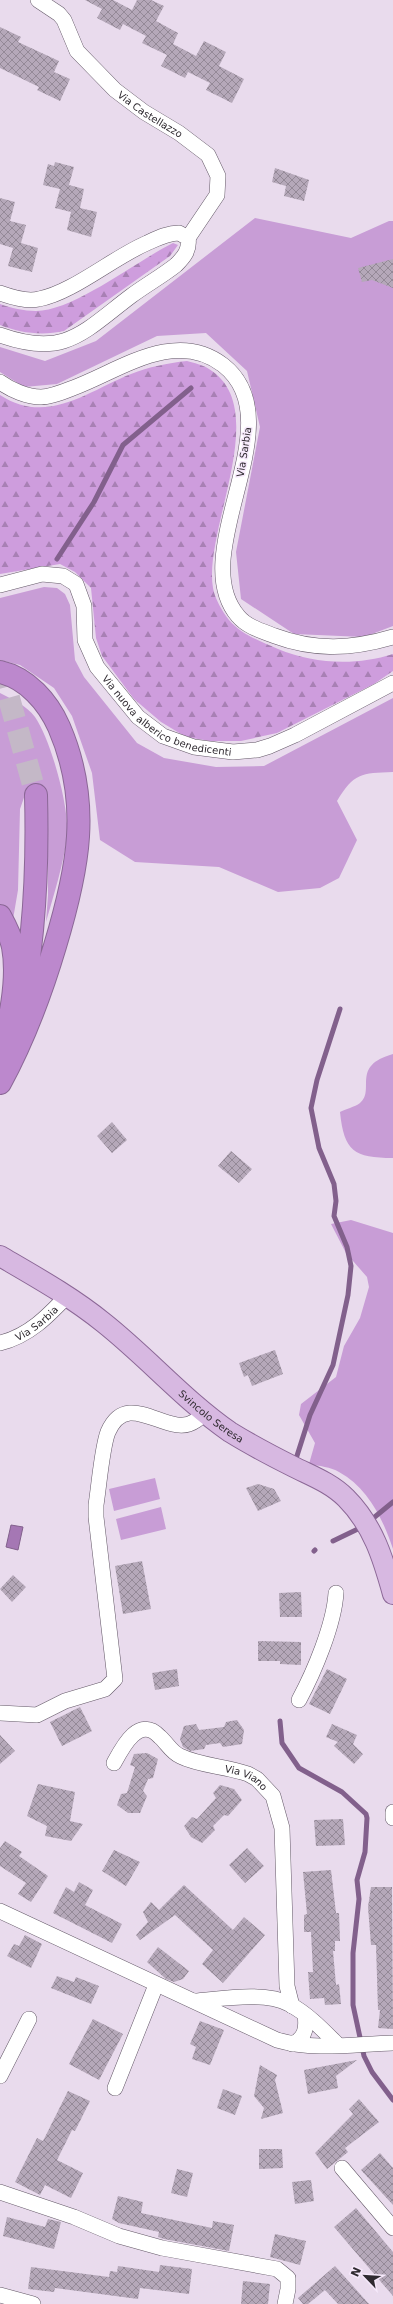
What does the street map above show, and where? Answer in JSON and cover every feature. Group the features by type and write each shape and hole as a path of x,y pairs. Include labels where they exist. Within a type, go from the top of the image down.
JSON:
{"highway":[{"path":"0,672 11,674 22,681 46,704 56,720 71,759 78,801 78,844 73,881 48,968 20,1046 0,1083"},
{"path":"0,1073 12,1045 24,992 33,925 38,864 36,795"},
{"path":"0,916 13,947 14,982 8,1030 0,1054"}],"main road":[{"name":"Svincolo Seresa","path":"0,1256 68,1295 105,1323 204,1412 267,1454 329,1484 345,1497 372,1532 382,1556 393,1594"}],"street":[{"name":"Via Castellazzo","path":"38,0 59,14 64,20 77,51 115,90 144,112 179,133 208,155 218,176 217,195 188,238"},
{"path":"0,293 27,300 38,300 53,295 135,248 169,234 179,233 188,238 189,244 186,253 176,265 72,339 50,345 38,344 0,335"},
{"name":"Via Sarbia","path":"0,382 31,396 49,396 104,376 146,355 168,351 203,353 224,366 237,382 249,416 248,436 223,559 223,581 228,603 238,616 250,626 288,642 318,647 343,648 393,637"},
{"name":"Via nuova alberico benedicenti","path":"0,585 42,574 63,576 76,584 84,606 85,640 97,667 138,717 163,736 194,747 233,752 258,750 295,735 393,683"},
{"name":"Via Sarbia","path":"0,1343 23,1336 45,1318 68,1295"},
{"path":"0,1713 37,1715 65,1701 105,1689 115,1679 96,1511 108,1433 117,1419 126,1414 134,1413 179,1425 195,1422 204,1412"},
{"path":"299,1700 318,1659 335,1606 336,1593"},
{"name":"Via Viano","path":"114,1763 125,1741 140,1731 149,1731 159,1735 168,1746 180,1756 248,1774 268,1790 275,1803 282,1828 284,1927 288,1994 292,2006"},
{"path":"393,1812 393,1818"},
{"path":"0,1911 132,1972 156,1985 277,2040 300,2046 393,2043"},
{"path":"265,1998 279,1984 287,1971"},
{"path":"115,2088 156,1985"},
{"path":"242,2023 236,2010 238,2004 246,1998"},
{"path":"192,2001 265,1998 288,2003 344,2045"},
{"path":"292,2044 303,2036 306,2029 305,2015"},
{"path":"0,2076 30,2019"},
{"path":"342,2168 393,2228"},
{"path":"0,2192 74,2217 119,2236 162,2248 277,2269 288,2278 288,2289 285,2304"},
{"path":"0,2295 33,2304"}],"shaded area":[{"path":"255,218 351,238 389,221 393,221 393,626 364,637 294,634 241,599 236,552 260,427 247,371 206,333 157,336 57,384 24,387 0,372 0,347 45,361 96,341"},
{"path":"44,587 57,588 65,594 70,605 75,660 84,677 137,743 164,758 216,767 264,766 393,698 393,772 373,773 359,776 348,785 337,801 357,840 339,878 320,888 278,892 219,867 135,862 100,840 92,773 72,716 54,688 20,665 0,660 0,598"},
{"path":"0,693 28,709 35,717 41,728 58,775 66,810 67,825 67,837 63,859 46,922 48,895 47,804 27,789 20,809 18,890 11,931 0,905"},
{"path":"393,1054 393,1158 380,1158 360,1154 353,1150 344,1136 340,1112 360,1103 366,1092 366,1078 372,1065 380,1059"},
{"path":"351,1220 393,1233 393,1549 379,1516 366,1495 349,1479 336,1470 309,1464 315,1443 299,1415 301,1404 336,1377 344,1346 360,1318 369,1287 367,1277 346,1253 331,1224"},
{"path":"155,1478 160,1499 114,1511 109,1489"},
{"path":"161,1507 166,1529 121,1540 116,1519"},
{"path":"11,1525 23,1527 18,1550 6,1547"}],"green space":[{"path":"173,243 178,245 170,256 64,331 56,333 31,333 0,325 0,304 18,309 36,311 51,309 69,303"},
{"path":"187,361 209,369 227,387 235,411 236,440 231,471 217,534 213,563 213,588 219,605 226,616 240,630 252,637 278,649 306,658 335,662 350,662 379,658 393,654 393,671 374,684 277,733 241,741 210,741 186,737 161,722 134,699 102,656 96,638 91,588 75,572 60,564 0,574 0,395 17,404 34,407 51,406 83,396 131,374 158,366"}],"building":[{"path":"85,0 113,0 132,10 137,0 151,0 164,6 156,21 178,33 173,44 196,56 204,41 226,52 219,66 244,79 232,103 206,90 210,83 188,72 185,78 161,66 167,55 142,43 146,36 123,24 120,30 97,18 102,9"},
{"path":"0,27 21,37 18,42 59,61 54,72 70,79 60,101 37,90 39,87 0,68"},
{"path":"55,162 74,167 69,185 84,189 80,208 97,212 91,237 67,230 71,212 55,208 60,189 43,185 48,164 54,166"},
{"path":"275,168 309,180 304,201 284,196 286,186 272,182"},
{"path":"0,198 15,202 10,221 26,225 21,243 38,248 32,272 8,266 13,248 0,244"},
{"path":"393,259 393,288 372,280 362,282 358,268"},
{"path":"112,1122 127,1140 112,1153 97,1136"},
{"path":"231,1151 252,1169 239,1183 218,1166"},
{"path":"275,1350 283,1374 252,1386 248,1375 244,1377 239,1363"},
{"path":"258,1484 274,1489 281,1501 258,1511 246,1488"},
{"path":"142,1561 151,1609 123,1614 115,1566"},
{"path":"13,1575 26,1587 12,1602 0,1589"},
{"path":"301,1592 302,1617 280,1617 279,1593"},
{"path":"258,1641 301,1642 301,1665 280,1664 280,1661 258,1661"},
{"path":"177,1669 179,1686 155,1690 152,1673"},
{"path":"327,1669 347,1679 330,1714 309,1704"},
{"path":"80,1707 92,1731 62,1746 50,1722"},
{"path":"237,1720 244,1730 242,1744 223,1747 220,1743 206,1745 204,1749 190,1751 183,1747 180,1739 184,1726 196,1724 199,1730 224,1727 226,1722"},
{"path":"332,1724 357,1735 353,1744 363,1754 354,1764 334,1746 338,1742 326,1737"},
{"path":"0,1735 15,1751 0,1764"},
{"path":"147,1753 158,1759 153,1778 148,1779 143,1791 147,1796 140,1813 128,1813 117,1805 121,1794 127,1793 135,1767 130,1765 134,1754"},
{"path":"38,1784 75,1792 70,1821 83,1824 71,1841 45,1836 47,1826 27,1816"},
{"path":"220,1785 234,1789 242,1800 228,1816 224,1815 213,1826 215,1830 202,1843 191,1837 184,1826 192,1817 197,1819 216,1798 213,1793"},
{"path":"343,1819 345,1845 316,1846 314,1820"},
{"path":"5,1841 22,1852 19,1856 48,1876 31,1902 18,1894 26,1883 0,1866 0,1848"},
{"path":"247,1848 264,1866 245,1883 229,1865"},
{"path":"114,1850 140,1862 126,1886 102,1871"},
{"path":"331,1870 336,1913 339,1913 340,1941 335,1941 335,1951 333,1951 336,1985 339,1984 341,2004 325,2005 324,1998 310,1999 308,1972 313,1972 311,1932 304,1932 304,1915 307,1914 303,1872"},
{"path":"79,1882 93,1890 85,1905 122,1924 112,1943 53,1913 66,1887 74,1892"},
{"path":"184,1885 233,1930 244,1917 265,1935 223,1983 202,1964 213,1950 175,1915 140,1940 136,1935 148,1922 143,1912 151,1902 159,1910"},
{"path":"371,1887 392,1887 393,2029 378,2028 380,2010 378,2010 376,1945 371,1945 368,1907"},
{"path":"25,1935 42,1944 31,1968 7,1956 14,1944 19,1946"},
{"path":"158,1947 189,1971 183,1979 174,1982 166,1979 147,1962"},
{"path":"57,1976 74,1982 76,1977 99,1986 91,2004 51,1988"},
{"path":"93,2019 123,2034 99,2080 69,2064"},
{"path":"200,2021 224,2030 210,2065 192,2059 196,2047 190,2044"},
{"path":"357,2060 336,2076 338,2088 308,2094 304,2070"},
{"path":"260,2065 277,2075 275,2080 283,2113 261,2119 264,2108 254,2096"},
{"path":"223,2089 242,2096 235,2115 217,2108"},
{"path":"68,2091 90,2101 75,2131 72,2130 57,2160 83,2173 71,2198 45,2185 40,2195 15,2182 37,2138 43,2141"},
{"path":"359,2099 379,2122 345,2148 348,2152 327,2169 315,2153 353,2114 349,2109"},
{"path":"259,2149 282,2149 283,2168 259,2169"},
{"path":"380,2153 393,2168 393,2205 361,2170"},
{"path":"177,2169 193,2173 187,2197 171,2193"},
{"path":"311,2180 314,2201 295,2204 292,2182"},
{"path":"118,2196 143,2202 141,2213 212,2228 213,2221 234,2225 229,2251 164,2239 158,2237 159,2232 119,2223 112,2219"},
{"path":"356,2208 393,2252 393,2296 334,2227"},
{"path":"7,2217 45,2227 48,2219 61,2222 54,2249 3,2236"},
{"path":"275,2234 306,2241 300,2265 270,2257"},
{"path":"160,2265 192,2269 189,2294 140,2288 138,2299 55,2288 54,2292 28,2289 31,2267 109,2277 110,2271 117,2272 118,2266 159,2272"},
{"path":"335,2266 369,2304 338,2304 325,2290 308,2304 303,2304 298,2298"},
{"path":"243,2281 270,2284 268,2304 241,2304"}],"waterway":[{"path":"57,559 94,502 123,445 191,388"},
{"path":"295,1462 310,1415 333,1365 348,1295 351,1266 347,1247 334,1216 336,1201 334,1184 319,1148 311,1108 317,1080 340,1009"},
{"path":"371,1520 393,1502"},
{"path":"333,1541 362,1527"},
{"path":"280,1721 282,1743 299,1768 342,1792 366,1814 365,1852 357,1880 359,1899 353,1953 353,2005 364,2056 372,2072 393,2100"}],"tunnel":[{"path":"0,666 36,795"}]}
